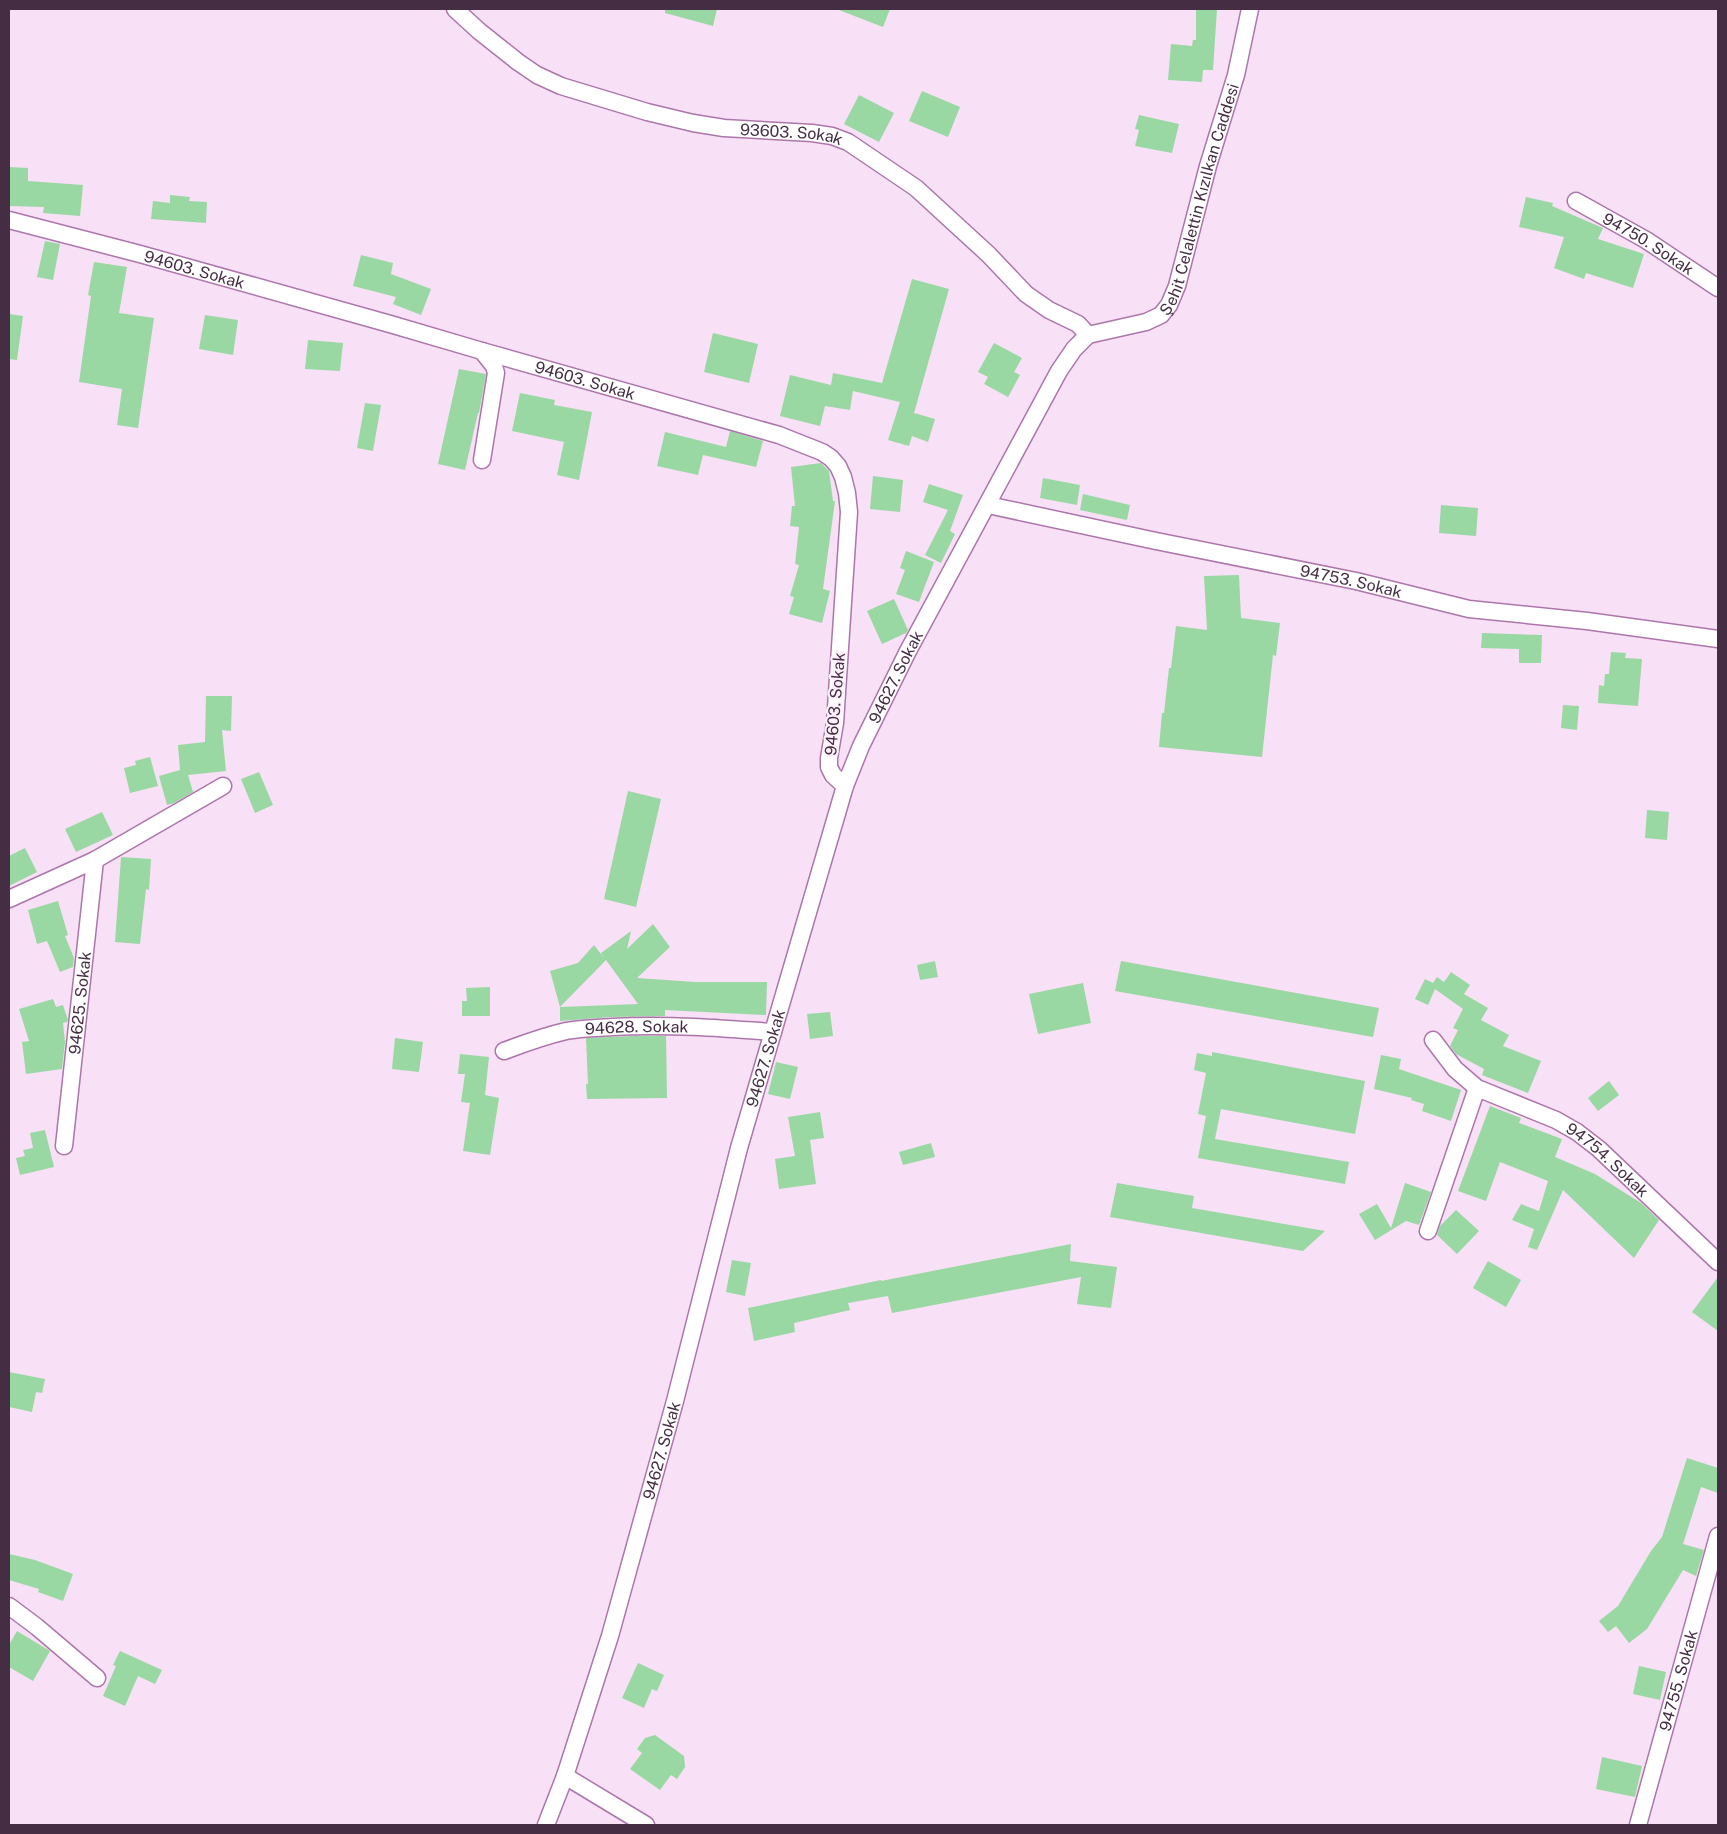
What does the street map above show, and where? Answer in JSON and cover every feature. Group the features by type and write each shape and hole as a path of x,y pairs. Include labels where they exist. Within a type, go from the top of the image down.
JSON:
{"street":[{"name":"93603. Sokak","path":"455,9 518,62 537,75 561,86 647,112 693,123 724,128 812,133 832,136 848,142 916,188 989,255 1026,294 1049,310 1078,324 1088,335"},
{"name":"Şehit Celalettin Kızılkan Caddesi","path":"1088,335 1146,322 1161,315 1170,305 1177,286 1208,166 1236,75 1250,9"},
{"name":"94750. Sokak","path":"1576,200 1646,240 1718,288"},
{"name":"94603. Sokak","path":"9,220 140,254 779,435 822,452 838,466 847,493 849,512 835,723 829,758 829,767 833,775 845,786"},
{"name":"94627. Sokak","path":"546,1825 565,1776 610,1636 675,1401 739,1148 845,786 861,746 908,651 1059,371 1074,349 1088,335"},
{"path":"482,352 494,366 496,373 482,460"},
{"name":"94753. Sokak","path":"988,505 1156,542 1356,581 1469,609 1587,621 1718,639"},
{"path":"9,899 96,860 223,786"},
{"name":"94625. Sokak","path":"64,1146 96,860"},
{"name":"94628. Sokak","path":"504,1051 551,1035 595,1028 654,1025 773,1032"},
{"name":"94754. Sokak","path":"1433,1040 1455,1069 1477,1088 1538,1112 1577,1132 1614,1163 1718,1262"},
{"path":"1428,1231 1477,1088"},
{"name":"94755. Sokak","path":"1638,1825 1718,1536"},
{"path":"9,1606 97,1678"},
{"path":"565,1776 646,1825"}],"building":[{"path":"665,9 717,9 713,26 665,13"},
{"path":"840,9 890,9 883,27"},
{"path":"1196,9 1217,9 1213,70 1203,70 1202,82 1168,80 1171,44 1192,46 1193,40 1196,40"},
{"path":"922,91 960,107 948,137 909,121"},
{"path":"859,95 894,113 879,142 844,124"},
{"path":"1139,115 1179,124 1172,153 1135,146 1139,130 1135,129"},
{"path":"9,167 28,168 28,181 83,185 80,216 43,213 44,207 9,206"},
{"path":"170,195 190,197 189,201 207,202 206,223 151,219 153,201 170,203"},
{"path":"1526,197 1553,203 1552,206 1603,228 1598,239 1644,254 1633,288 1586,273 1584,279 1554,268 1564,237 1519,227"},
{"path":"45,241 60,244 53,280 37,277"},
{"path":"361,255 393,263 391,274 431,289 421,315 393,304 396,297 353,286"},
{"path":"94,262 127,267 119,313 154,318 138,428 117,425 122,389 79,382 91,296 88,295"},
{"path":"912,279 949,289 914,413 935,419 928,442 912,436 909,446 888,440 900,402 853,391 850,410 825,406 820,426 780,416 790,375 831,385 833,373 882,383"},
{"path":"9,314 23,316 17,360 9,359"},
{"path":"205,315 238,320 233,355 199,349"},
{"path":"713,333 758,344 749,383 704,372"},
{"path":"308,340 343,343 340,371 305,369"},
{"path":"994,343 1022,358 1014,372 1020,375 1008,397 984,384 988,377 978,372"},
{"path":"459,369 486,374 465,470 438,464"},
{"path":"520,393 555,400 554,405 592,412 579,480 557,475 564,442 512,431"},
{"path":"365,403 381,405 373,451 357,448"},
{"path":"730,431 763,441 756,467 703,455 698,475 657,466 665,432 726,447"},
{"path":"821,463 829,471 833,501 835,501 823,589 830,591 822,623 789,614 794,597 790,596 799,565 795,564 799,527 790,526 792,506 795,506 791,467"},
{"path":"873,476 903,480 900,512 870,509"},
{"path":"1043,478 1080,485 1077,505 1040,498"},
{"path":"929,484 963,495 950,531 955,534 941,563 925,555 948,510 923,502"},
{"path":"1083,494 1130,505 1127,520 1080,510"},
{"path":"1441,505 1478,508 1476,536 1439,533"},
{"path":"906,551 934,562 919,602 896,594 905,570 900,568"},
{"path":"1239,575 1241,618 1280,623 1276,656 1273,655 1262,757 1159,747 1162,713 1164,713 1176,626 1207,630 1204,576"},
{"path":"894,599 908,630 906,633 882,644 867,611"},
{"path":"1482,633 1542,635 1541,663 1519,663 1519,649 1481,648"},
{"path":"1611,652 1626,653 1625,658 1642,659 1638,706 1598,703 1599,685 1604,686 1605,674 1609,674"},
{"path":"206,696 232,696 231,731 222,730 226,771 188,775 193,792 167,805 159,776 180,770 178,745 205,742"},
{"path":"1563,705 1579,706 1577,730 1561,728"},
{"path":"150,757 158,786 130,793 124,768 136,765 135,761"},
{"path":"259,772 273,805 255,813 241,779"},
{"path":"628,791 661,799 636,907 604,899"},
{"path":"1647,810 1669,812 1667,840 1645,838"},
{"path":"102,812 113,835 76,852 65,829"},
{"path":"25,848 37,872 9,886 9,856"},
{"path":"121,857 151,859 149,890 146,889 140,944 115,942"},
{"path":"58,901 68,935 65,936 74,958 73,967 60,972 47,941 37,944 28,910"},
{"path":"653,924 670,947 637,978 695,982 767,982 766,1015 665,1010 665,1016 611,1017 560,1021 560,1007 550,971 578,963 594,945 604,958 601,953 631,931 627,949","holes":["606,960 638,1004 560,1007"]},
{"path":"935,961 938,977 920,980 917,965"},
{"path":"1121,961 1379,1008 1373,1037 1115,991"},
{"path":"1451,972 1470,985 1464,994 1488,1008 1481,1020 1509,1035 1503,1046 1541,1061 1528,1093 1482,1075 1484,1069 1456,1054 1450,1046 1458,1030 1453,1028 1463,1009 1435,989 1428,1005 1415,999 1425,979 1433,983 1437,977 1444,982"},
{"path":"1083,983 1091,1023 1038,1034 1029,994"},
{"path":"490,987 490,1016 462,1016 462,1001 467,1001 466,988"},
{"path":"53,999 56,1007 63,1005 68,1020 63,1023 65,1042 62,1069 26,1074 22,1042 29,1041 19,1009"},
{"path":"830,1012 833,1036 810,1039 807,1014"},
{"path":"666,1036 667,1098 587,1099 586,1038"},
{"path":"395,1038 423,1042 419,1072 392,1069"},
{"path":"1212,1052 1365,1081 1355,1134 1221,1109 1215,1139 1349,1162 1345,1184 1198,1158 1206,1116 1198,1114 1206,1073 1194,1070 1197,1053 1212,1056"},
{"path":"460,1054 489,1057 485,1095 499,1098 490,1155 463,1151 470,1103 461,1102 465,1074 458,1074"},
{"path":"1381,1055 1401,1059 1399,1069 1461,1090 1451,1121 1422,1111 1424,1104 1411,1100 1412,1098 1374,1089"},
{"path":"776,1062 798,1067 790,1099 768,1094"},
{"path":"1609,1081 1619,1095 1598,1111 1588,1098"},
{"path":"1490,1106 1521,1118 1519,1123 1562,1139 1555,1157 1595,1174 1641,1203 1659,1220 1634,1258 1563,1190 1537,1250 1528,1247 1534,1229 1512,1220 1521,1204 1539,1211 1548,1181 1500,1162 1486,1201 1458,1191"},
{"path":"820,1112 824,1138 810,1140 816,1184 779,1189 775,1159 795,1156 788,1117"},
{"path":"45,1130 54,1167 20,1175 16,1158 25,1156 23,1150 33,1148 30,1133"},
{"path":"931,1143 935,1157 903,1165 899,1152"},
{"path":"1117,1183 1194,1196 1192,1208 1325,1231 1303,1251 1110,1217"},
{"path":"1405,1183 1431,1192 1419,1225 1406,1221 1375,1240 1359,1214 1377,1204 1391,1228"},
{"path":"1456,1210 1479,1231 1457,1254 1437,1235 1440,1226"},
{"path":"1071,1244 1070,1261 1117,1267 1111,1308 1077,1304 1081,1277 892,1313 888,1296 848,1303 850,1310 794,1323 795,1332 754,1341 748,1308 881,1280"},
{"path":"732,1260 751,1263 745,1296 726,1292"},
{"path":"1488,1261 1521,1280 1506,1307 1473,1288"},
{"path":"1718,1277 1718,1331 1692,1312"},
{"path":"9,1372 45,1379 42,1393 36,1392 32,1412 9,1407"},
{"path":"1687,1458 1718,1468 1718,1493 1701,1487 1683,1544 1704,1550 1696,1576 1683,1570 1647,1629 1629,1643 1616,1626 1608,1632 1599,1621 1618,1606 1651,1551 1662,1537"},
{"path":"9,1554 35,1560 73,1574 63,1601 38,1592 39,1589 9,1580"},
{"path":"17,1631 50,1651 33,1681 9,1667 9,1645"},
{"path":"120,1651 162,1670 155,1684 138,1676 125,1706 103,1696 116,1666 113,1665"},
{"path":"638,1663 664,1675 657,1691 652,1689 644,1708 622,1698"},
{"path":"1639,1666 1666,1672 1660,1700 1633,1694"},
{"path":"655,1735 684,1756 685,1767 677,1779 671,1775 660,1790 630,1769 642,1753 637,1749 645,1738"},
{"path":"1602,1757 1642,1766 1635,1797 1596,1789"}]}
